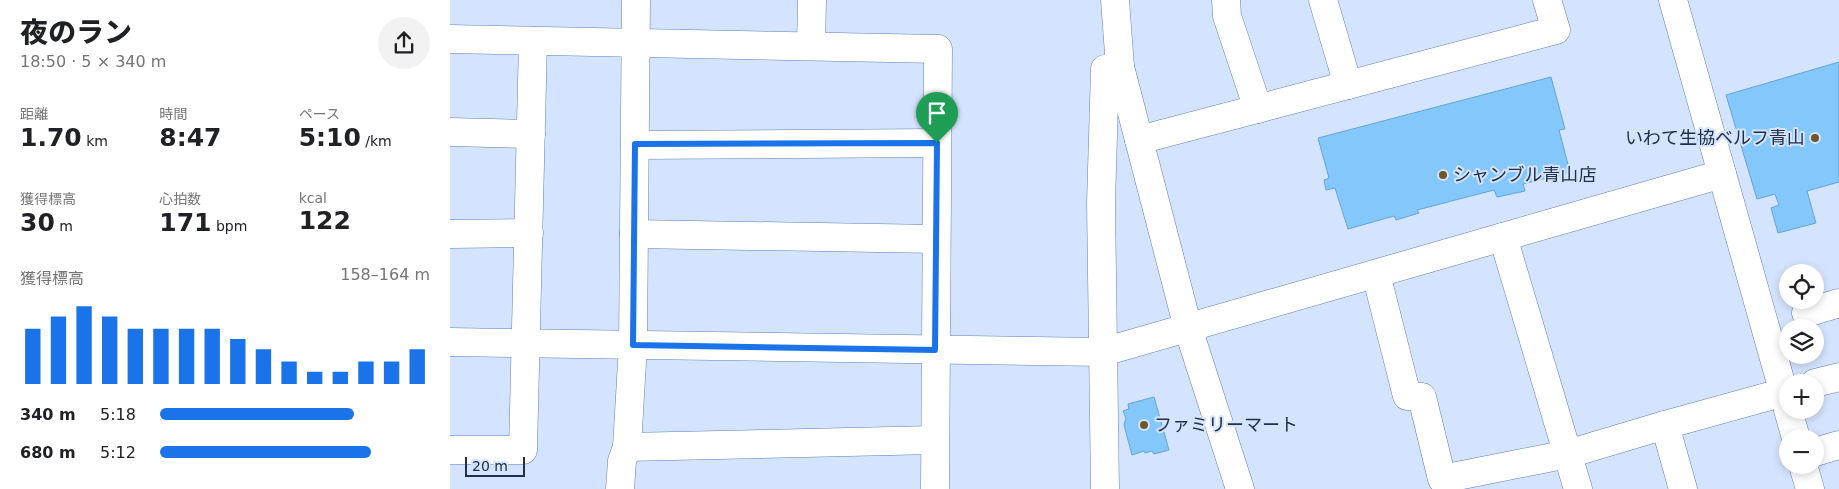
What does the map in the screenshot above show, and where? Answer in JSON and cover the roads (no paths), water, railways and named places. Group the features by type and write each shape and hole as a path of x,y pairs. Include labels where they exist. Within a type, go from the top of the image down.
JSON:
{"street":[{"path":"620,489 622,461 627,447 633,345 636,0"},
{"path":"811,46 812,0"},
{"path":"1116,0 1120,67 1188,328 1240,489"},
{"path":"1226,0 1227,16 1258,109"},
{"path":"1323,0 1348,85"},
{"path":"1139,140 1556,30 1547,0"},
{"path":"1673,0 1779,376"},
{"path":"450,39 938,49 935,489"},
{"path":"450,450 523,450 533,41"},
{"path":"1105,489 1100,203 1105,70 1120,67"},
{"path":"450,132 531,134"},
{"path":"635,144 937,143"},
{"path":"450,342 1103,352 1722,174"},
{"path":"450,234 529,233"},
{"path":"634,234 936,239"},
{"path":"1503,237 1578,489"},
{"path":"1376,274 1408,396 1422,397 1442,479 1568,454 1665,425 1779,402"},
{"path":"1806,313 1839,303"},
{"path":"1824,380 1839,376"},
{"path":"1665,425 1683,489"},
{"path":"627,447 935,440"},
{"path":"1824,449 1839,445"},
{"path":"1806,474 1810,489"}],"place":[{"name":"いわて生協ベルフ青山","path":"1815,138"},
{"name":"シャンブル青山店","path":"1443,175"},
{"name":"ファミリーマート","path":"1144,425"}]}
